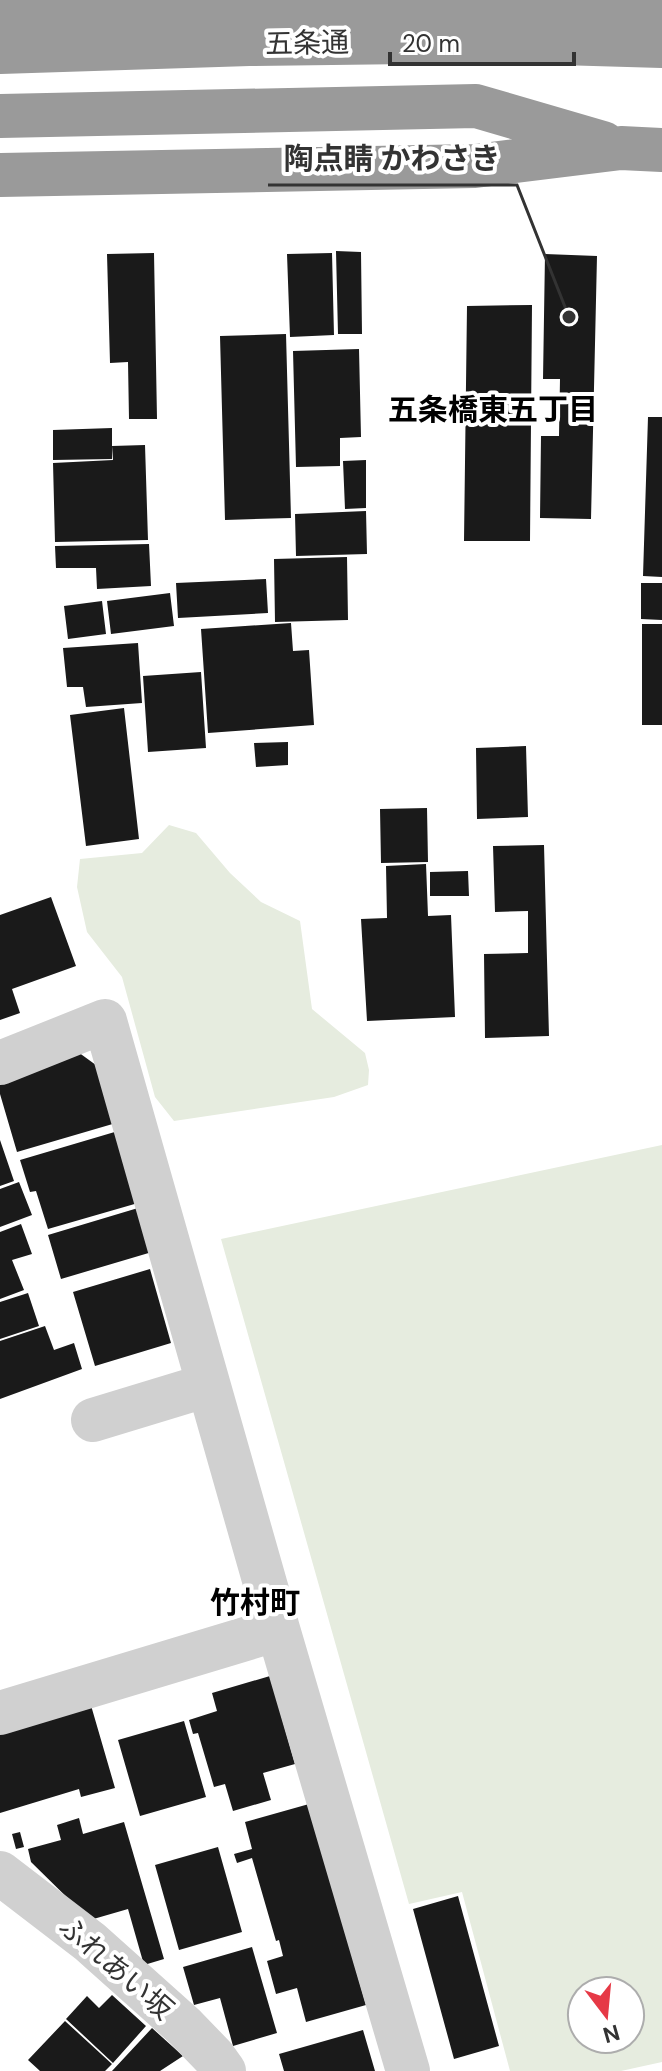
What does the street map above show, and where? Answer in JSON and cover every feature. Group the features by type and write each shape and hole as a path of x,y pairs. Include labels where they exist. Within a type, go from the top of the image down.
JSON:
{"highway":[{"name":"五条通","path":"0,12 443,0 662,5"},
{"name":"五条通","path":"0,52 488,41 662,46"},
{"path":"0,116 476,106 641,149"},
{"path":"0,175 475,166 641,149"}],"street":[{"path":"0,1063 105,1021 408,2071"},
{"path":"93,1420 208,1385"},
{"path":"0,1713 278,1629"},
{"name":"ふれあい坂","path":"0,1873 90,1942 185,2027 224,2071"}],"shaded area":[{"path":"169,825 196,833 230,873 261,902 300,921 312,1009 365,1053 368,1085 334,1097 174,1121 155,1097 122,977 87,932 77,887 80,859 142,853"},
{"path":"662,1145 662,2062 621,2071 510,2071 462,1892 409,1904 221,1239"}],"building":[{"path":"336,251 361,252 362,334 338,334"},
{"path":"154,253 157,419 129,419 128,362 110,363 107,254"},
{"path":"332,253 334,335 290,337 287,254"},
{"path":"545,254 597,256 591,519 540,518 541,436 559,436 560,379 543,379"},
{"path":"532,305 530,541 464,541 467,306"},
{"path":"286,334 291,518 225,520 220,336"},
{"path":"359,349 361,437 340,438 340,466 296,467 293,351"},
{"path":"648,417 662,417 662,577 643,576"},
{"path":"112,428 112,459 53,460 53,430"},
{"path":"145,445 148,540 55,542 53,463 113,460 112,446"},
{"path":"366,460 366,508 345,509 343,461"},
{"path":"366,511 367,554 296,556 295,514"},
{"path":"149,544 151,586 97,589 96,568 56,568 55,546"},
{"path":"347,557 348,620 275,622 274,559"},
{"path":"266,579 268,613 178,618 176,583"},
{"path":"641,583 662,583 662,620 641,619"},
{"path":"170,593 174,626 111,634 107,601"},
{"path":"102,601 106,634 68,639 64,606"},
{"path":"291,623 293,651 309,650 314,725 208,733 201,629"},
{"path":"642,624 662,624 662,725 642,725"},
{"path":"138,643 142,703 86,707 83,687 67,687 63,648"},
{"path":"201,672 206,748 148,752 143,676"},
{"path":"124,708 139,839 86,846 70,715"},
{"path":"288,742 288,765 256,767 254,743"},
{"path":"526,746 528,817 477,819 476,748"},
{"path":"427,808 428,862 381,863 380,809"},
{"path":"544,845 549,1036 485,1038 484,954 528,953 528,911 495,912 493,846"},
{"path":"426,864 428,916 451,915 455,1017 367,1021 361,919 387,918 386,866"},
{"path":"468,871 469,896 430,896 430,872"},
{"path":"51,897 76,966 12,989 20,1013 0,1020 0,915"},
{"path":"78,1052 100,1068 116,1123 17,1152 0,1094 0,1079"},
{"path":"118,1131 138,1203 48,1229 36,1191 30,1192 20,1160"},
{"path":"0,1140 14,1181 0,1186"},
{"path":"19,1182 32,1215 0,1227 0,1189"},
{"path":"138,1208 152,1252 61,1279 48,1235"},
{"path":"21,1224 32,1254 12,1260 24,1290 0,1299 0,1232"},
{"path":"150,1269 171,1343 95,1366 73,1292"},
{"path":"28,1293 39,1326 0,1339 0,1302"},
{"path":"45,1326 54,1350 74,1343 82,1369 0,1399 0,1341"},
{"path":"270,1676 295,1764 263,1773 271,1800 233,1811 225,1784 214,1787 198,1733 193,1734 189,1720 217,1711 212,1693"},
{"path":"90,1702 115,1788 81,1797 79,1789 0,1813 0,1729"},
{"path":"184,1721 206,1797 140,1816 118,1740"},
{"path":"309,1804 366,2005 306,2022 297,1988 276,1994 267,1961 283,1956 279,1940 276,1941 252,1858 237,1863 234,1854 252,1849 245,1822"},
{"path":"79,1818 83,1834 124,1822 164,1959 144,1965 128,1909 90,1920 31,1862 28,1849 61,1840 57,1825"},
{"path":"20,1832 24,1847 16,1849 12,1834"},
{"path":"218,1847 242,1932 179,1950 155,1865"},
{"path":"458,1896 499,2046 454,2059 413,1909"},
{"path":"252,1947 277,2033 233,2046 220,1998 194,2005 183,1967"},
{"path":"112,1995 146,2026 113,2063 66,2019 87,1996 99,2008"},
{"path":"65,2021 112,2064 105,2071 40,2071 28,2060"},
{"path":"152,2028 183,2056 160,2071 112,2071"},
{"path":"363,2030 375,2071 284,2071 279,2054"}],"place":[{"name":"陶点睛 かわさき","path":"569,317"}],"district":[{"name":"五条橋東五丁目","path":"493,409"},
{"name":"竹村町","path":"255,1602"}]}
